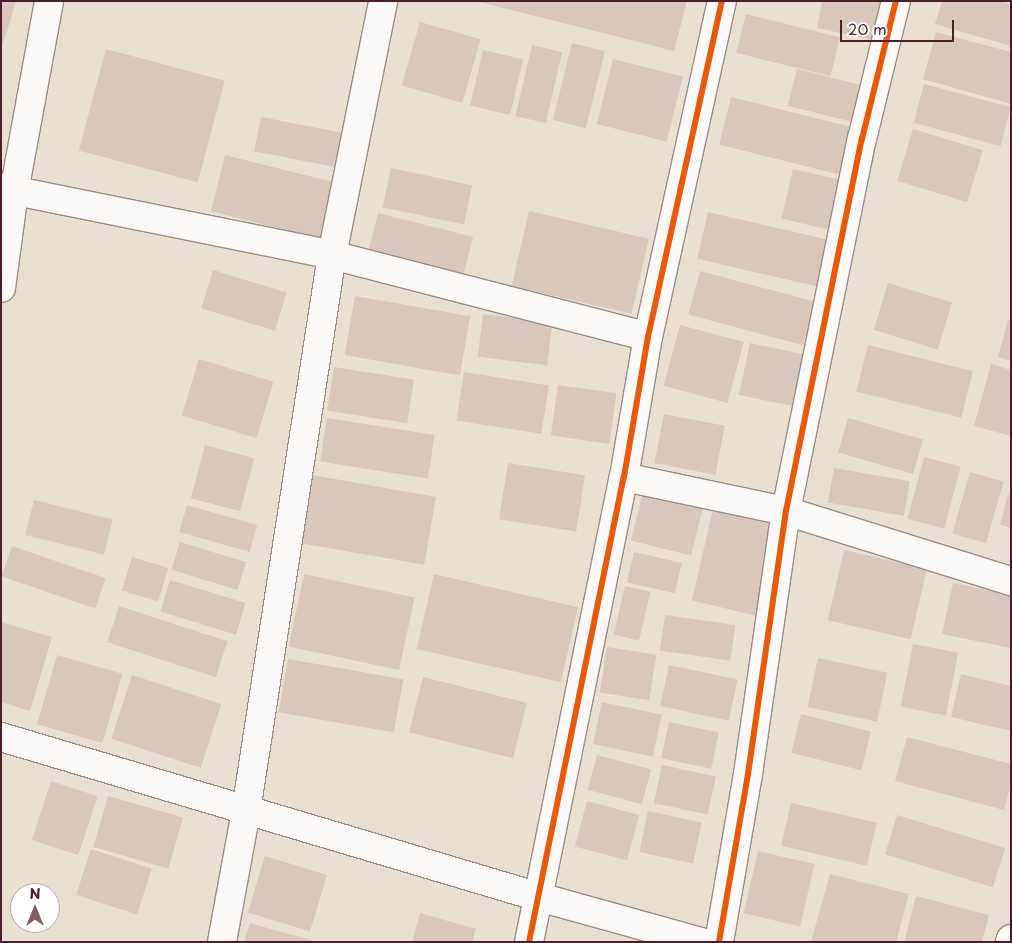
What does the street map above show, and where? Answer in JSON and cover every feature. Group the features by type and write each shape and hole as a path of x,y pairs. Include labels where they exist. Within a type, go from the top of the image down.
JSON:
{"street":[{"path":"1,288 7,190 49,1"},
{"path":"222,942 246,811 332,255 383,1"},
{"path":"529,942 624,477 648,337 722,1"},
{"path":"719,942 748,774 786,511 862,139 896,1"},
{"path":"7,190 332,255 648,337"},
{"path":"624,477 786,511 1011,581"},
{"path":"1,737 539,898 702,942"}],"building":[{"path":"1,1 16,1 3,44 1,44"},
{"path":"475,1 687,1 674,51"},
{"path":"822,1 886,1 878,41 817,28"},
{"path":"942,1 1000,1 1011,4 1011,46 935,24"},
{"path":"746,14 840,37 830,76 736,53"},
{"path":"420,22 481,39 462,103 402,85"},
{"path":"936,32 1011,52 1011,104 923,79"},
{"path":"572,43 605,51 586,128 553,120"},
{"path":"532,45 562,52 546,123 516,116"},
{"path":"106,49 225,81 198,182 79,150"},
{"path":"483,50 523,59 510,115 470,106"},
{"path":"613,59 683,76 667,141 597,124"},
{"path":"797,69 863,85 854,122 788,106"},
{"path":"924,84 1011,107 1001,146 914,123"},
{"path":"731,97 857,128 845,176 719,145"},
{"path":"261,117 344,133 338,168 254,151"},
{"path":"913,129 983,150 967,202 897,181"},
{"path":"225,155 339,184 325,240 211,211"},
{"path":"391,168 472,185 464,224 383,207"},
{"path":"793,169 846,181 834,231 782,219"},
{"path":"529,211 649,239 632,314 512,286"},
{"path":"708,212 836,241 825,288 697,259"},
{"path":"378,213 473,237 463,278 368,255"},
{"path":"213,270 287,293 275,331 201,308"},
{"path":"700,271 815,302 803,345 688,314"},
{"path":"888,283 952,303 938,349 874,330"},
{"path":"355,296 470,316 460,375 345,355"},
{"path":"483,314 552,323 547,365 478,357"},
{"path":"1008,320 1011,320 1011,361 998,357"},
{"path":"680,325 744,342 727,403 664,386"},
{"path":"750,343 808,355 797,407 739,395"},
{"path":"868,345 973,371 961,418 856,392"},
{"path":"199,359 274,382 256,438 182,415"},
{"path":"991,364 1011,370 1011,436 974,426"},
{"path":"334,367 414,380 407,423 327,410"},
{"path":"464,372 549,385 541,434 456,420"},
{"path":"558,385 616,393 609,444 551,436"},
{"path":"664,414 725,426 715,475 654,463"},
{"path":"327,418 435,435 428,479 320,461"},
{"path":"848,418 923,439 913,474 838,453"},
{"path":"205,445 254,458 240,511 191,498"},
{"path":"924,457 961,467 944,529 907,519"},
{"path":"508,463 585,475 576,532 499,519"},
{"path":"834,468 910,481 904,516 828,502"},
{"path":"970,472 1004,482 986,543 952,534"},
{"path":"312,475 436,497 424,565 300,543"},
{"path":"643,492 703,507 691,556 631,541"},
{"path":"1008,495 1011,495 1011,528 1000,525"},
{"path":"34,500 113,520 104,555 25,535"},
{"path":"187,505 257,525 249,552 179,532"},
{"path":"713,509 779,524 758,616 692,601"},
{"path":"180,542 246,562 238,590 172,570"},
{"path":"12,546 106,578 95,608 2,576"},
{"path":"844,550 927,569 911,639 828,620"},
{"path":"634,552 682,563 675,593 627,582"},
{"path":"132,557 168,568 158,602 122,590"},
{"path":"304,574 415,597 399,670 289,646"},
{"path":"434,574 578,607 561,682 417,649"},
{"path":"170,580 246,603 236,635 160,612"},
{"path":"953,583 1011,595 1011,648 942,634"},
{"path":"625,586 650,592 639,641 614,635"},
{"path":"119,606 227,641 216,677 107,642"},
{"path":"665,615 735,625 730,661 660,651"},
{"path":"1,622 52,637 30,711 1,702"},
{"path":"913,644 958,653 946,716 901,707"},
{"path":"607,647 656,655 649,700 600,692"},
{"path":"57,655 122,674 103,743 37,724"},
{"path":"818,658 887,673 877,722 808,707"},
{"path":"288,659 403,679 394,732 279,712"},
{"path":"669,665 737,680 729,721 660,706"},
{"path":"961,674 1011,686 1011,731 951,717"},
{"path":"132,675 221,704 201,768 111,739"},
{"path":"423,677 527,703 513,758 409,732"},
{"path":"602,702 662,715 653,757 593,744"},
{"path":"801,714 871,731 861,770 791,753"},
{"path":"669,722 719,733 711,769 661,758"},
{"path":"907,737 1011,764 1011,784 1004,810 895,781"},
{"path":"597,755 651,769 642,804 588,790"},
{"path":"662,765 716,776 708,815 654,803"},
{"path":"51,781 98,796 78,855 32,840"},
{"path":"108,796 183,817 168,868 93,847"},
{"path":"587,801 639,815 627,860 575,846"},
{"path":"791,803 877,823 867,866 781,846"},
{"path":"648,811 702,822 693,864 639,852"},
{"path":"897,815 1005,848 993,887 885,854"},
{"path":"91,849 152,869 137,914 76,895"},
{"path":"758,851 815,864 800,926 744,913"},
{"path":"265,856 327,875 310,931 248,912"},
{"path":"830,874 909,894 896,942 811,942"},
{"path":"916,896 989,915 982,942 904,942"},
{"path":"420,913 476,929 472,942 412,942"},
{"path":"250,923 314,941 314,942 244,942"}],"cycle path":[{"path":"529,942 624,477 648,337 722,1"},
{"path":"719,942 748,774 786,511 862,139 896,1"}]}
